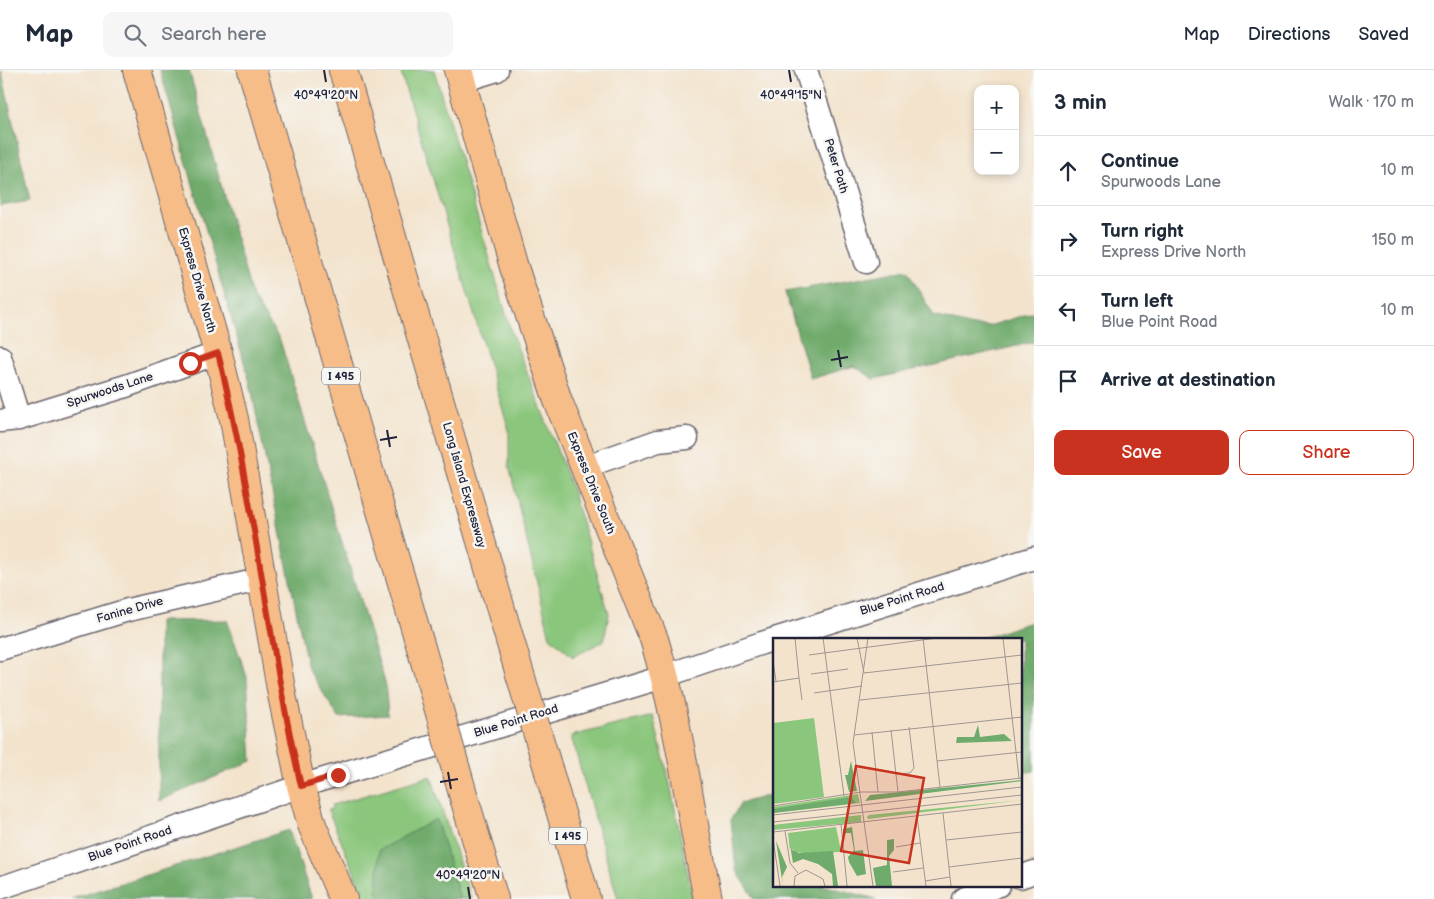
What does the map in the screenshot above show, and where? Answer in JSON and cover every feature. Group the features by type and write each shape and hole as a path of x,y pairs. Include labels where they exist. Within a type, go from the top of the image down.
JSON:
{"main road":[{"name":"Express Drive North","path":"137,70 218,353 234,419 286,714 301,786 312,825 343,899"},
{"name":"I 495","path":"252,70 494,899"},
{"name":"Long Island Expressway","path":"343,70 586,899"},
{"name":"Express Drive South","path":"459,76 536,337 584,467 654,638 675,714 708,899"}],"street":[{"path":"459,76 497,70"},
{"name":"Peter Path","path":"806,70 866,262"},
{"name":"Spurwoods Lane","path":"9,420 126,386 218,353"},
{"path":"0,356 9,420"},
{"path":"584,467 658,441 686,438"},
{"name":"Blue Point Road","path":"778,638 1034,558"},
{"name":"Fanine Drive","path":"0,649 137,607 263,579"},
{"name":"Blue Point Road","path":"0,888 301,786 665,676 773,640"},
{"path":"1022,876 1034,872"},
{"path":"963,899 996,886"}],"green space":[{"path":"160,70 189,70 252,296 280,340 385,682 388,715 339,718 308,669 250,383"},
{"path":"400,70 434,70 511,331 571,486 609,614 604,641 573,657 550,637 509,466 509,430"},
{"path":"2,72 30,201 0,206 0,73"},
{"path":"907,270 934,316 973,326 989,326 1034,312 1034,342 874,379 854,366 811,379 785,292"},
{"path":"227,620 247,677 252,761 159,801 159,621"},
{"path":"1034,621 1034,771 1022,773 1022,638 983,638"},
{"path":"653,716 670,784 693,899 618,899 571,736"},
{"path":"431,776 471,899 365,899 328,810 332,809 332,805"},
{"path":"773,794 773,886 826,886 876,899 755,899 736,870 731,819 741,803"},
{"path":"436,819 460,899 381,899 377,891 379,850"},
{"path":"289,830 312,899 71,899"}],"route":[{"path":"190,363 218,353 244,470 282,695 301,786 338,775"}]}
